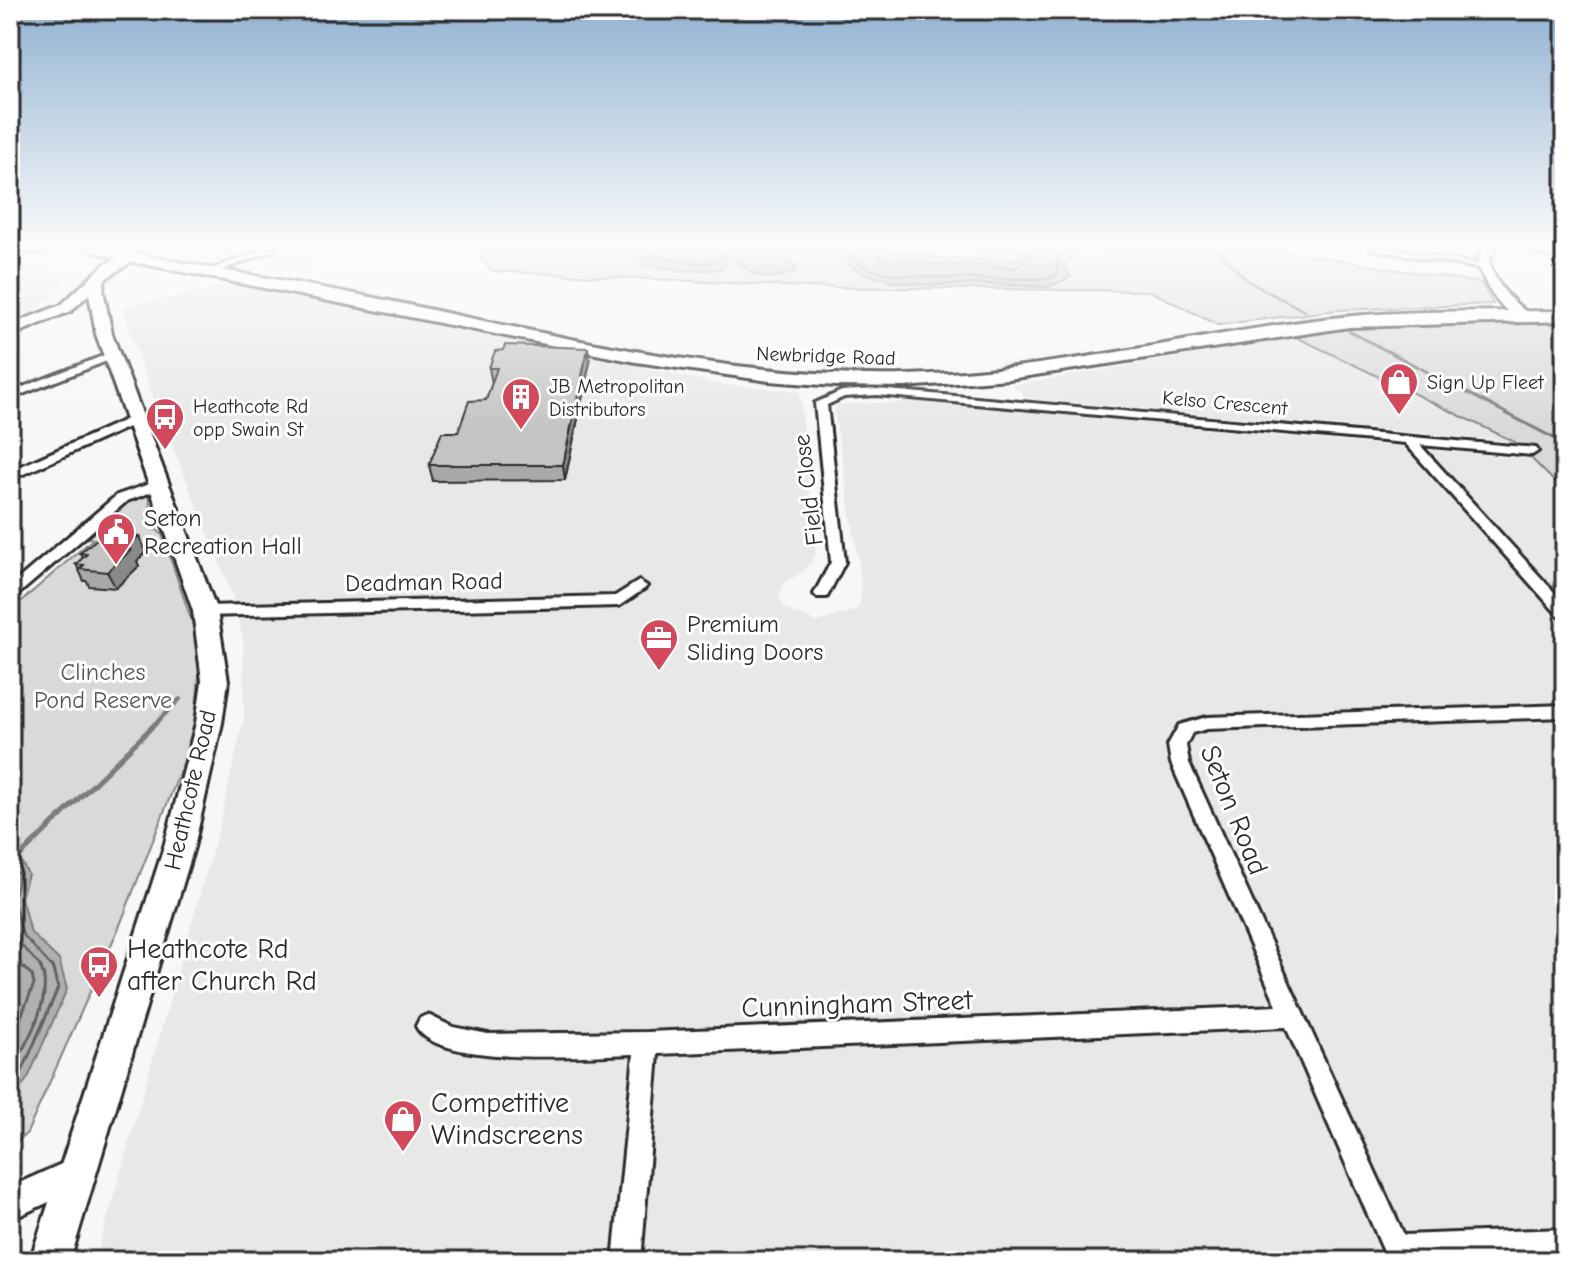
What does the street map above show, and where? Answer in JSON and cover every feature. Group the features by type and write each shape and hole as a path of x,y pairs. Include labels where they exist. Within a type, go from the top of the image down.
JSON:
{"highway":[{"name":"Newbridge Road","path":"428,308 693,359 938,383 1066,369 1309,323 1565,309"},
{"name":"Newbridge Road","path":"1519,313 1565,316"}],"main road":[{"path":"15,329 70,308"},
{"name":"Heathcote Road","path":"50,1261 179,847 198,775 215,681 205,611 113,355 75,308"}],"street":[{"path":"1515,308 1519,313"},
{"path":"10,396 113,355"},
{"name":"Kelso Crescent","path":"938,383 1409,440 1532,451"},
{"name":"Field Close","path":"822,594 838,562 821,403 842,394 938,383"},
{"path":"10,476 136,419"},
{"path":"1409,440 1565,613"},
{"path":"10,594 122,498 158,485"},
{"path":"10,581 35,573"},
{"name":"Deadman Road","path":"205,611 619,601 639,586"},
{"name":"Seton Road","path":"1399,1255 1180,763 1177,745 1185,729 1207,723 1565,711"},
{"name":"Cunningham Street","path":"428,1026 450,1037 488,1045 647,1043 1292,1016"},
{"path":"627,1261 647,1043"},
{"path":"10,1204 77,1173"},
{"path":"1399,1255 1565,1243"}],"shaded area":[{"path":"10,308 37,308 23,319 10,324"},
{"path":"122,308 367,308 719,384 800,391 816,555 804,570 782,585 779,597 785,609 817,622 856,610 861,599 860,572 834,409 838,404 921,402 1532,459 1565,492 1565,1261 95,1261 219,828 244,717 243,640 232,594 149,387"},
{"path":"1296,337 1515,442 1027,398 1013,385"}],"green space":[{"path":"1185,308 1381,308 1337,310 1218,325"},
{"path":"1565,321 1565,492 1515,442 1296,337 1362,326"},
{"name":"Clinches Pond Reserve","path":"136,496 149,496 151,521 162,534 193,625 200,664 194,735 120,925 27,1133 10,1148 10,611 93,539 84,537"}],"water":[{"path":"10,855 19,857 28,874 21,898 31,933 59,960 67,989 28,1078 10,1102"}],"building":[{"name":"JB Metropolitan Distributors","path":"505,345 588,348 563,465 429,465 442,432 458,432 469,401 486,400 497,368 489,368 495,351 503,350"},
{"path":"104,533 139,536 124,549 131,550 107,572 80,569 84,565 76,564 87,554 80,553"}],"waterway":[{"path":"1300,308 1305,311"},
{"path":"1349,331 1565,444"},
{"path":"156,723 180,699"},
{"path":"19,857 156,723"}],"place":[{"name":"Sign Up Fleet","path":"1399,416"},
{"name":"JB Metropolitan Distributors","path":"521,431"},
{"name":"Heathcote Rd opp Swain St","path":"165,451"},
{"name":"Seton Recreation Hall","path":"116,566"},
{"name":"Premium Sliding Doors","path":"659,672"},
{"name":"Heathcote Rd after Church Rd","path":"99,999"},
{"name":"Competitive Windscreens","path":"403,1153"}]}
